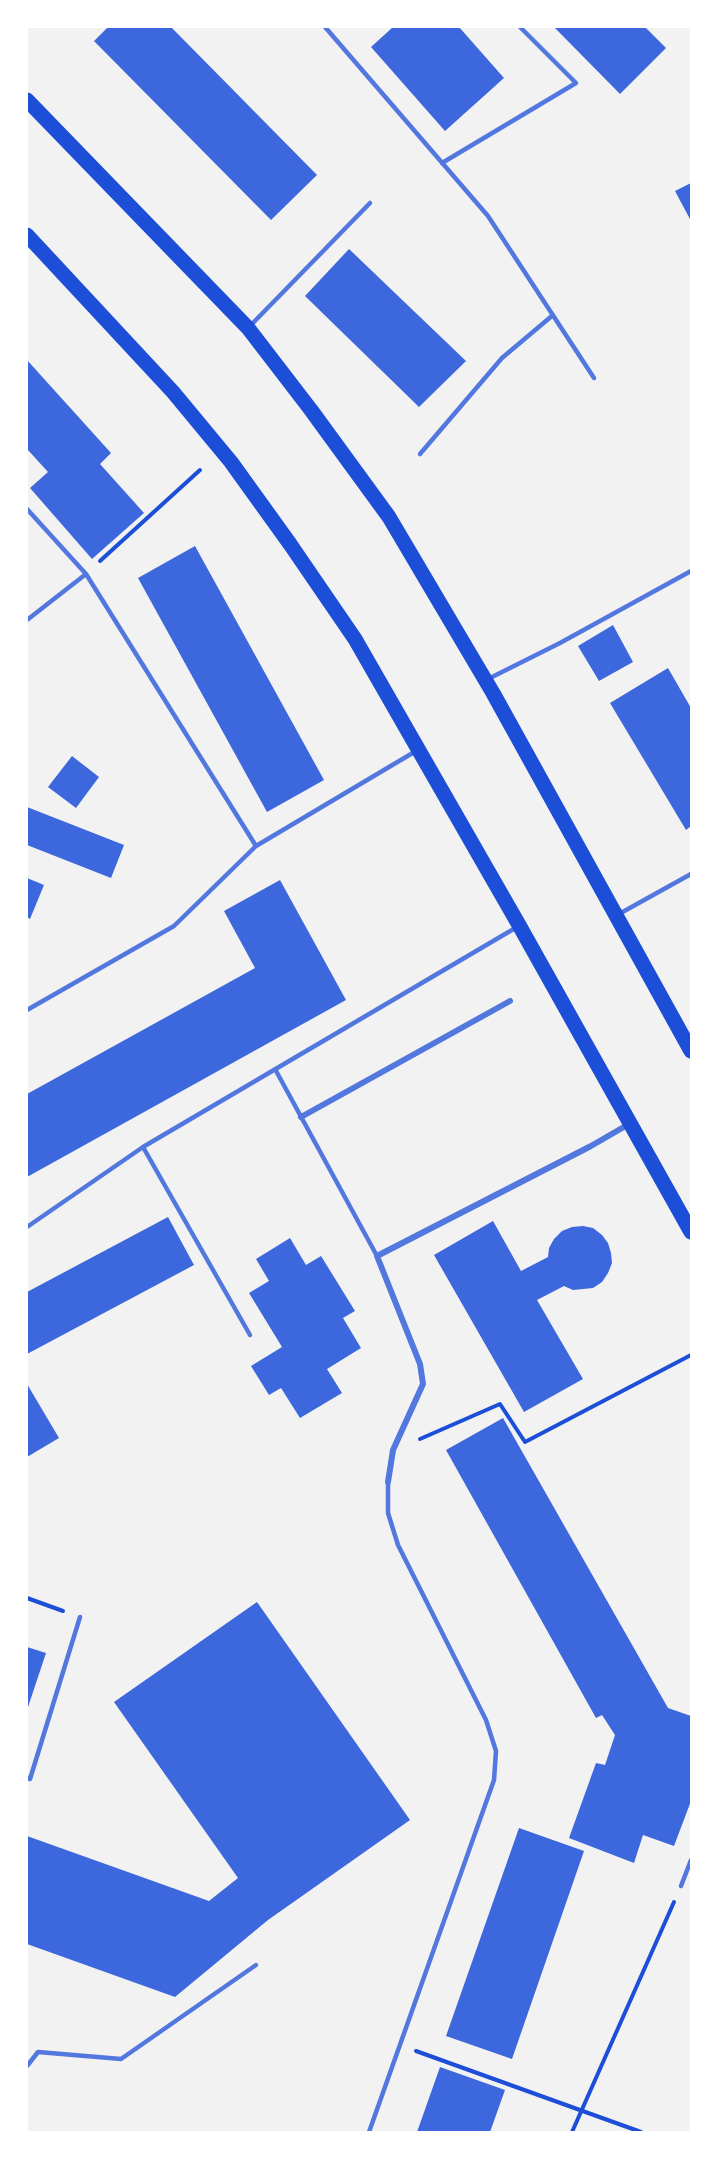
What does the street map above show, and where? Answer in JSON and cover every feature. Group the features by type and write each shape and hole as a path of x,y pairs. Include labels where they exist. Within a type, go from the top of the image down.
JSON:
{"main road":[{"path":"27,100 248,328 389,517 485,680 691,1051"},
{"path":"27,236 173,392 231,462 355,639 691,1232"}],"street":[{"path":"301,1117 510,1001"},
{"path":"388,1482 393,1450 423,1384 420,1364 377,1256 591,1146 630,1123"}],"lane":[{"path":"325,27 488,216 594,378"},
{"path":"442,163 576,83 520,27"},
{"path":"248,328 370,203"},
{"path":"420,454 502,358 553,315"},
{"path":"27,509 86,574 255,846"},
{"path":"485,680 560,643 691,570"},
{"path":"27,620 86,574"},
{"path":"27,1010 174,926 255,846 419,749"},
{"path":"617,916 691,874"},
{"path":"27,1227 143,1147 519,925"},
{"path":"275,1069 377,1256"},
{"path":"143,1147 250,1335"},
{"path":"369,2132 494,1780 496,1751 486,1720 398,1545 388,1513 388,1482"},
{"path":"27,1778 30,1779 80,1617"},
{"path":"681,1886 691,1860"},
{"path":"27,2066 38,2052 121,2059 256,1965"}],"path":[{"path":"86,574 200,471"},
{"path":"393,1450 500,1404 525,1442 691,1355"},
{"path":"27,1598 80,1617"},
{"path":"572,2132 675,1900"},
{"path":"400,2046 641,2132"}],"building":[{"path":"108,27 171,27 317,175 271,220 94,41"},
{"path":"393,27 459,27 504,78 445,131 371,47"},
{"path":"554,27 645,27 666,48 620,94"},
{"path":"691,183 691,221 675,191"},
{"path":"349,249 466,361 419,407 305,296"},
{"path":"27,360 111,453 100,464 144,513 92,559 30,488 48,472 27,449"},
{"path":"195,546 324,780 267,812 138,578"},
{"path":"613,625 633,662 599,681 578,646"},
{"path":"668,668 691,708 691,826 686,830 610,703"},
{"path":"72,756 99,777 76,808 48,787"},
{"path":"27,807 124,845 111,878 27,845"},
{"path":"27,878 44,885 30,919 27,917"},
{"path":"280,880 346,1000 27,1177 27,1094 255,968 224,911"},
{"path":"168,1217 194,1265 27,1354 27,1292"},
{"path":"493,1221 521,1271 548,1257 549,1248 554,1239 562,1231 572,1227 593,1228 608,1243 611,1253 612,1263 608,1273 602,1282 593,1288 573,1290 564,1286 537,1300 583,1379 524,1412 434,1255"},
{"path":"290,1238 306,1265 321,1256 355,1311 343,1318 361,1348 327,1369 342,1393 300,1418 281,1388 269,1395 251,1366 282,1347 249,1293 269,1281 256,1259"},
{"path":"27,1384 59,1438 27,1457"},
{"path":"503,1418 668,1708 691,1716 691,1801 674,1846 643,1835 634,1863 569,1838 596,1763 605,1765 615,1735 602,1715 596,1718 446,1450"},
{"path":"257,1602 410,1820 268,1920 175,1997 27,1944 27,1836 209,1901 238,1878 114,1702"},
{"path":"27,1647 46,1653 27,1710"},
{"path":"519,1828 584,1851 512,2059 446,2036"},
{"path":"440,2067 505,2090 490,2132 417,2132"}]}
